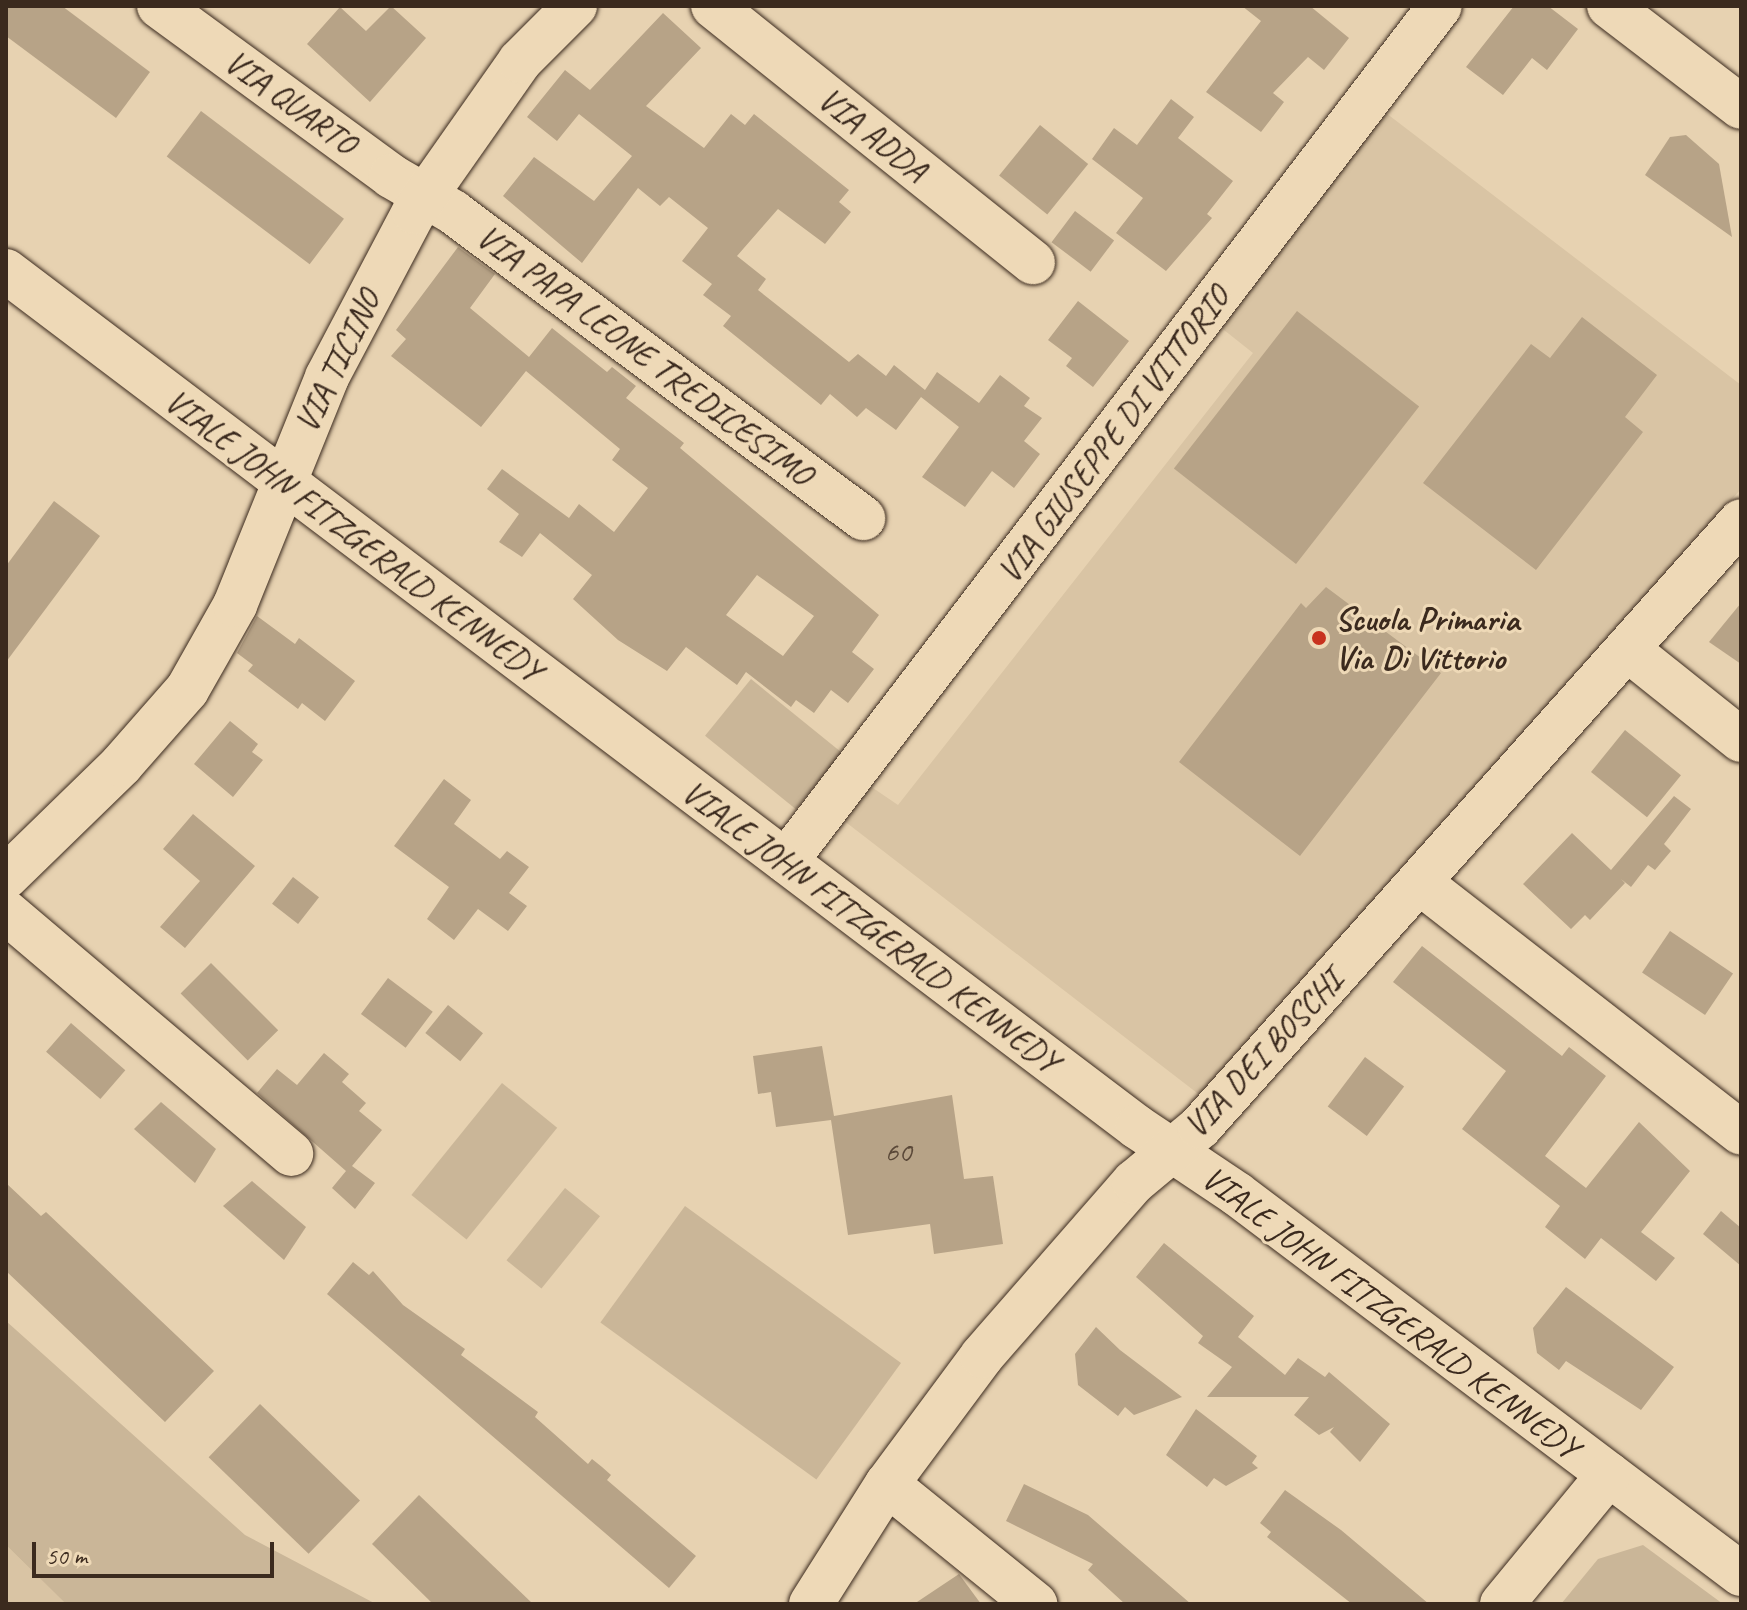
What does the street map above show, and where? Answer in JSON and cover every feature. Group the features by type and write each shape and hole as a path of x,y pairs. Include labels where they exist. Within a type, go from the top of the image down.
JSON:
{"street":[{"name":"VIA QUARTO","path":"159,6 425,195"},
{"name":"VIA TICINO","path":"8,881 121,765 187,690 235,605 280,481 365,299 425,195 520,61 575,6"},
{"name":"VIA ADDA","path":"713,6 1033,262"},
{"name":"VIA GIUSEPPE DI VITTORIO","path":"786,861 1440,6"},
{"path":"1609,6 1741,107"},
{"name":"VIA PAPA LEONE TREDICESIMO","path":"425,195 863,518"},
{"name":"VIALE JOHN FITZGERALD KENNEDY","path":"6,271 280,481 1172,1151 1741,1574"},
{"name":"VIA DEI BOSCHI","path":"811,1604 887,1484 993,1344 1134,1182 1200,1127 1741,521"},
{"path":"1627,649 1741,740"},
{"path":"8,881 291,1154"},
{"path":"1419,882 1741,1133"},
{"path":"1502,1604 1609,1474"},
{"path":"887,1484 1035,1604"}],"shaded area":[{"name":"Scuola Primaria Via Di Vittorio","path":"1386,113 1741,385 1741,489 1201,1096 843,820 870,786 898,805 1253,353 1219,326"},
{"path":"751,679 842,753 796,809 705,736"},
{"path":"502,1083 557,1128 467,1240 411,1195"},
{"path":"565,1188 600,1216 541,1289 506,1260"},
{"path":"685,1206 901,1363 816,1479 600,1322"},
{"path":"6,1321 245,1535 376,1604 66,1604 6,1545"},
{"path":"6,1545 66,1604 6,1604"},
{"path":"1643,1545 1723,1604 1561,1604 1598,1559"}],"building":[{"path":"6,6 62,6 150,72 116,118 6,36"},
{"path":"391,6 426,38 370,102 307,44 340,7 366,31"},
{"path":"1242,6 1310,6 1349,38 1324,70 1308,57 1273,93 1284,102 1261,132 1206,92 1261,21"},
{"path":"1514,6 1548,6 1578,29 1547,70 1532,58 1503,95 1466,67"},
{"path":"663,13 701,48 646,106 704,148 731,114 745,125 754,114 849,190 839,202 851,212 825,244 778,209 737,256 766,279 758,290 849,362 858,354 886,376 894,365 925,390 937,372 979,403 1000,375 1030,398 1024,406 1042,418 1024,441 1040,454 1014,488 992,471 965,507 922,477 959,427 921,397 896,430 866,408 857,417 830,394 821,405 723,326 731,316 703,295 712,284 682,261 708,228 669,197 660,206 638,188 582,263 503,196 534,157 594,201 632,156 579,114 557,141 527,117 565,70 590,90"},
{"path":"1171,99 1194,117 1178,138 1233,181 1207,214 1212,218 1166,271 1116,233 1143,198 1092,159 1114,128 1137,145"},
{"path":"201,111 344,219 310,264 167,157"},
{"path":"1040,125 1088,164 1047,215 999,176"},
{"path":"1686,135 1719,164 1732,237 1645,175 1670,137"},
{"path":"1075,211 1114,240 1091,272 1052,242"},
{"path":"458,247 495,274 470,308 529,357 552,328 607,372 612,367 636,386 626,398 684,443 680,448 879,615 852,652 874,669 848,703 831,690 814,713 796,700 791,707 746,672 737,685 686,647 667,671 618,640 573,599 592,575 540,533 522,557 499,542 519,514 487,489 502,469 569,518 579,504 614,532 648,488 612,460 620,449 526,371 481,427 391,356 406,339 396,330","holes":["757,575 814,616 783,656 726,615"]},
{"path":"1078,301 1129,341 1093,387 1066,366 1072,358 1048,340"},
{"path":"1297,311 1419,406 1296,564 1174,469"},
{"path":"1582,317 1657,375 1625,417 1643,432 1536,570 1423,483 1531,344 1550,358"},
{"path":"54,501 100,536 6,662 6,566"},
{"path":"1326,587 1441,673 1300,856 1179,762 1301,603 1306,608"},
{"path":"1741,603 1741,664 1709,642"},
{"path":"257,616 295,644 299,638 355,681 325,721 302,703 298,709 248,671 253,665 237,653"},
{"path":"230,721 258,744 252,752 263,760 233,797 194,764"},
{"path":"1625,730 1681,775 1647,817 1591,772"},
{"path":"444,779 471,800 454,824 500,859 507,851 529,867 509,893 527,906 508,931 478,909 454,940 427,919 449,887 394,846"},
{"path":"1674,796 1691,809 1664,844 1671,851 1655,870 1648,865 1631,887 1621,879 1625,883 1590,920 1585,915 1571,929 1523,884 1572,833 1611,870"},
{"path":"193,814 255,866 185,948 160,927 200,881 163,849"},
{"path":"293,877 319,897 298,924 272,904"},
{"path":"1670,931 1733,973 1705,1015 1642,972"},
{"path":"1422,946 1562,1056 1569,1047 1606,1076 1545,1156 1586,1188 1639,1122 1690,1171 1641,1232 1675,1258 1656,1281 1601,1238 1585,1259 1545,1227 1560,1206 1462,1129 1506,1071 1393,982"},
{"path":"211,963 278,1030 248,1061 181,993"},
{"path":"388,978 433,1012 406,1048 361,1014"},
{"path":"448,1005 483,1033 460,1061 425,1033"},
{"path":"71,1023 125,1070 100,1099 46,1052"},
{"path":"822,1046 834,1116 952,1095 964,1179 993,1176 1003,1244 934,1254 930,1224 848,1235 831,1120 776,1127 771,1092 758,1094 753,1056"},
{"path":"324,1053 349,1074 342,1082 366,1103 359,1111 382,1130 352,1166 375,1183 355,1209 332,1188 346,1171 257,1093 277,1069 297,1085"},
{"path":"1365,1057 1404,1086 1367,1136 1328,1107"},
{"path":"161,1102 216,1149 195,1183 134,1129"},
{"path":"252,1181 306,1227 284,1260 223,1206"},
{"path":"6,1183 41,1216 46,1212 214,1371 165,1422 6,1271"},
{"path":"1721,1211 1741,1228 1741,1266 1703,1234"},
{"path":"1164,1243 1254,1316 1238,1337 1285,1375 1298,1358 1325,1377 1329,1372 1390,1424 1360,1462 1330,1432 1334,1427 1319,1435 1294,1415 1309,1397 1207,1397 1232,1367 1198,1343 1203,1336 1136,1277"},
{"path":"353,1262 369,1275 373,1271 403,1305 465,1349 461,1355 538,1412 535,1417 588,1464 592,1459 602,1467 611,1475 607,1480 696,1556 669,1588 327,1294"},
{"path":"1566,1287 1674,1367 1641,1410 1566,1361 1559,1370 1537,1353 1533,1328"},
{"path":"1096,1327 1120,1350 1182,1397 1134,1415 1125,1407 1118,1416 1078,1385 1075,1354"},
{"path":"260,1404 360,1501 309,1554 209,1457"},
{"path":"1196,1409 1257,1456 1252,1463 1258,1468 1226,1486 1214,1478 1207,1487 1166,1455"},
{"path":"1024,1484 1088,1515 1191,1604 1125,1604 1088,1570 1093,1564 1006,1521"},
{"path":"1285,1490 1341,1530 1429,1604 1352,1604 1267,1537 1271,1532 1260,1523"},
{"path":"419,1495 533,1604 433,1604 372,1544"},
{"path":"959,1574 981,1604 914,1604"}],"place":[{"name":"Scuola Primaria Via Di Vittorio","path":"1319,638"}]}
